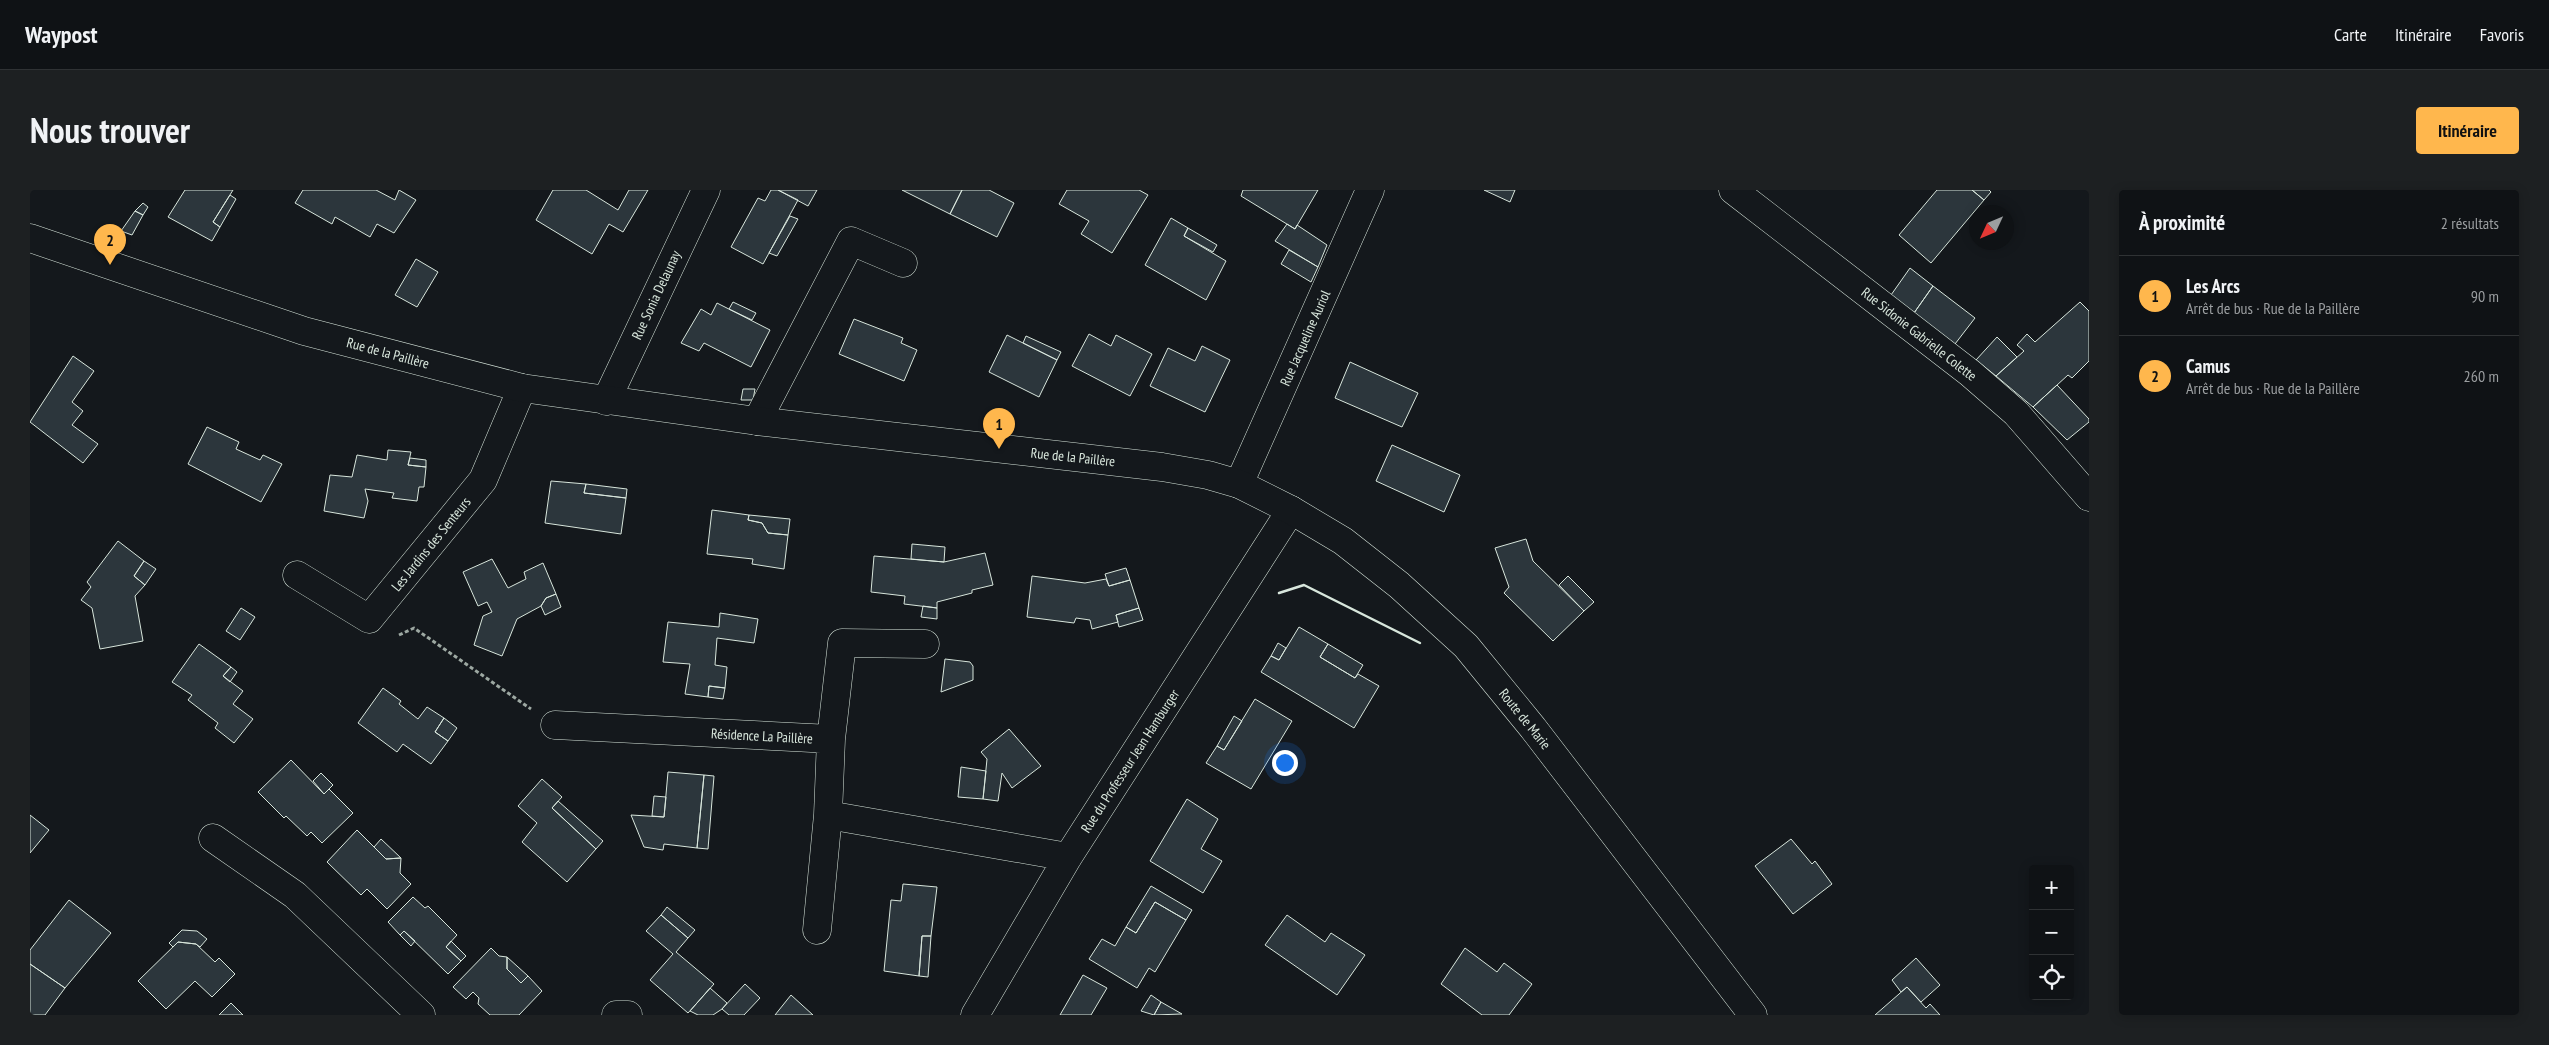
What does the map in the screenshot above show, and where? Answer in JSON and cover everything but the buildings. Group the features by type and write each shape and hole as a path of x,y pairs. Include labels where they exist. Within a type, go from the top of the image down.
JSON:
{"street":[{"name":"Rue Sonia Delaunay","path":"606,401 706,190"},
{"name":"Rue Jacqueline Auriol","path":"1239,484 1370,190"},
{"name":"Rue Sidonie Gabrielle Colette","path":"1733,190 1983,385 2016,413 2089,496"},
{"name":"Rue de la Paillère","path":"30,238 304,331 522,388 757,421 1162,468 1208,475 1239,484"},
{"path":"757,421 851,241 903,263"},
{"name":"Les Jardins des Senteurs","path":"369,619 483,480 522,388"},
{"name":"Route de Marie","path":"1239,484 1292,510 1343,541 1400,586 1466,646 1533,728 1753,1015"},
{"name":"Rue du Professeur Jean Hamburger","path":"976,1015 1068,857 1292,510"},
{"path":"297,575 369,619"},
{"path":"831,739 842,643 925,644"},
{"name":"Résidence La Paillère","path":"555,725 831,739 828,815 817,930"},
{"path":"828,815 1068,857"},
{"path":"213,838 295,895 421,1015"},
{"path":"616,1015 628,1015"}],"path":[{"path":"369,619 393,637 414,628 555,725"}],"wall":[{"path":"1279,593 1304,585 1420,643"}],"place":[{"name":"Camus","path":"110,265"},
{"name":"Les Arcs","path":"999,449"}]}
